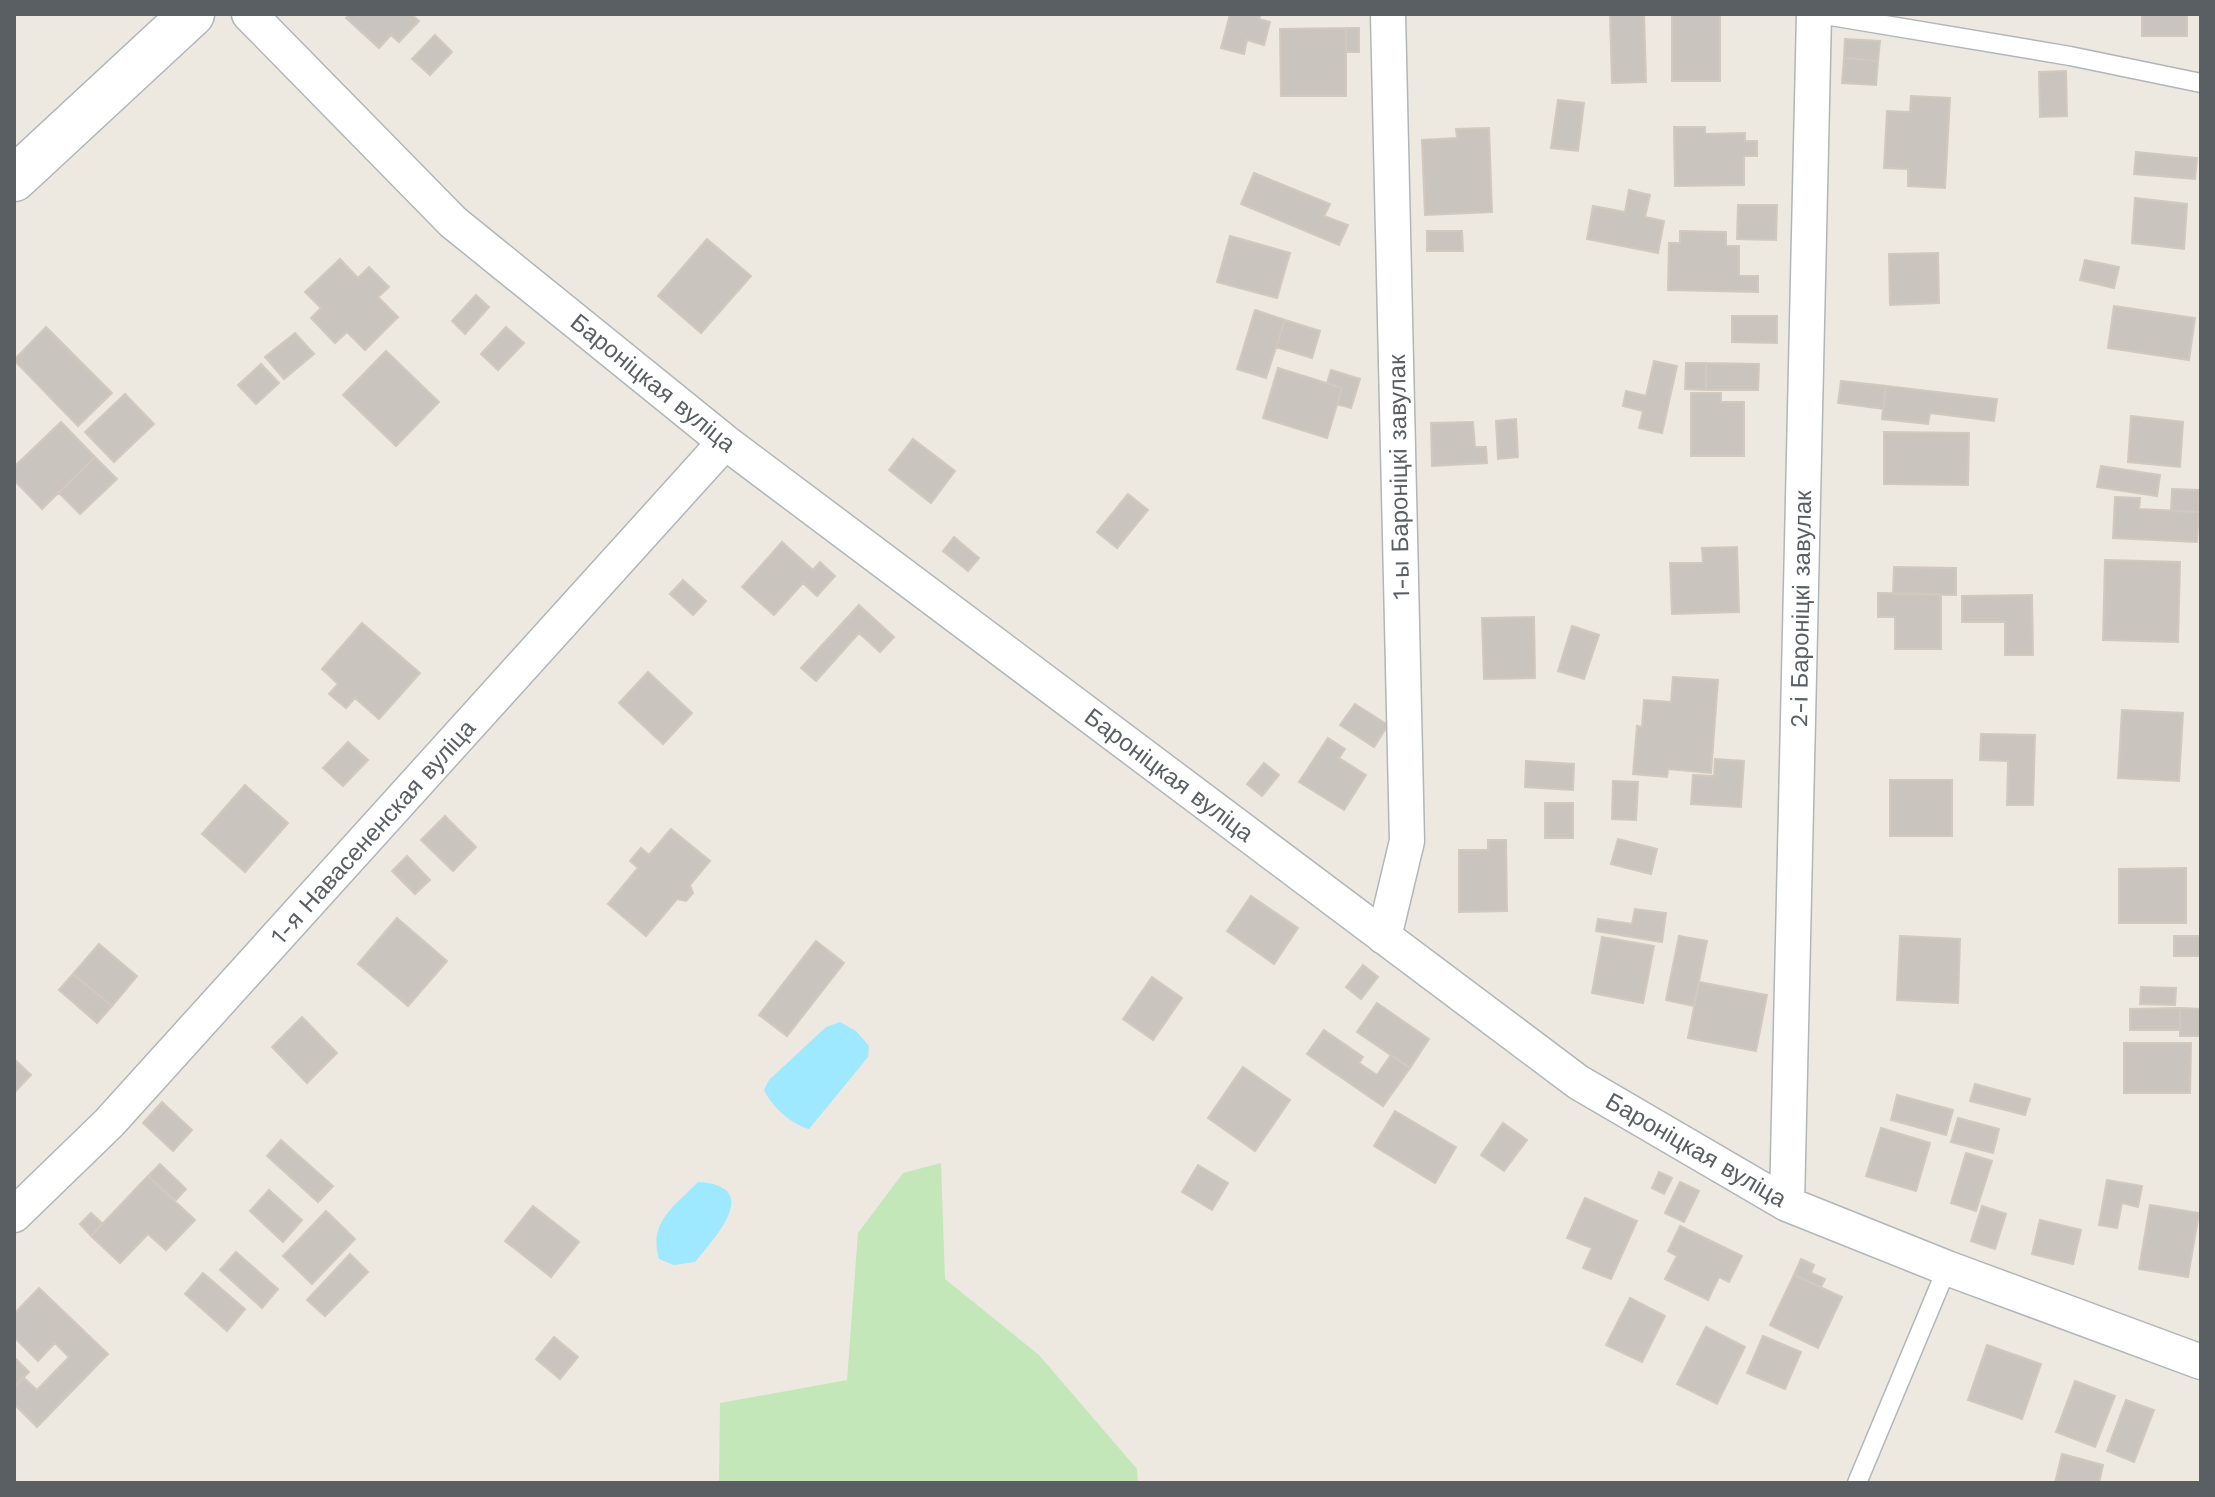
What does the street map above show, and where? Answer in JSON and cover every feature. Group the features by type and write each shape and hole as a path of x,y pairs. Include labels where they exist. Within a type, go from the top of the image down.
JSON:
{"main road":[{"path":"14,179 192,14"}],"street":[{"name":"Бароніцкая вуліца","path":"249,14 453,222 725,442 1578,1082 1787,1204 1947,1268 2201,1362"},
{"name":"1-ы Бароніцкі завулак","path":"1384,937 1407,841 1388,14"},
{"name":"2-і Бароніцкі завулак","path":"1787,1204 1816,14"},
{"name":"1-я Навасененская вуліца","path":"14,1215 109,1123 725,442"}],"lane":[{"path":"1816,14 2070,56 2201,83"},
{"path":"1857,1483 1947,1268"}],"green space":[{"path":"941,1163 945,1279 1039,1355 1137,1469 1138,1483 719,1483 720,1403 847,1380 858,1233 903,1173"}],"water":[{"path":"840,1022 856,1031 869,1046 868,1057 809,1129 783,1114 764,1090 769,1080 826,1027"},
{"path":"698,1182 718,1186 728,1193 731,1202 729,1214 695,1262 674,1265 659,1259 657,1235 665,1216"}],"building":[{"path":"350,14 411,14 419,21 399,42 391,35 379,48 346,18"},
{"path":"1230,14 1261,14 1259,19 1270,22 1264,45 1247,40 1244,54 1221,48"},
{"path":"1610,14 1644,14 1646,82 1612,83"},
{"path":"1672,14 1720,14 1720,81 1672,81"},
{"path":"2142,14 2187,14 2187,36 2142,36"},
{"path":"1346,28 1346,96 1281,96 1280,29"},
{"path":"1346,28 1359,28 1359,52 1346,52"},
{"path":"435,35 452,52 430,75 412,59"},
{"path":"1845,39 1880,41 1878,61 1844,58"},
{"path":"1844,58 1878,61 1876,85 1842,83"},
{"path":"2066,71 2067,116 2040,117 2039,72"},
{"path":"1911,96 1950,98 1945,188 1908,186 1908,169 1884,168 1887,111 1910,112"},
{"path":"1558,100 1584,103 1578,151 1551,148"},
{"path":"1674,127 1705,127 1705,134 1745,133 1745,141 1757,141 1757,156 1744,156 1744,185 1675,186"},
{"path":"1489,128 1492,212 1425,215 1422,140 1457,138 1456,129"},
{"path":"2136,152 2197,158 2195,179 2134,174"},
{"path":"1254,173 1330,204 1324,216 1348,225 1339,245 1241,204"},
{"path":"1629,190 1650,195 1645,217 1664,221 1658,253 1587,239 1593,206 1625,212"},
{"path":"2135,198 2187,204 2184,249 2132,243"},
{"path":"1738,205 1777,205 1776,240 1737,239"},
{"path":"1427,231 1462,231 1463,251 1427,251"},
{"path":"1680,231 1726,232 1726,246 1739,246 1739,276 1758,276 1758,292 1668,290 1669,243 1680,243"},
{"path":"1230,236 1290,253 1277,298 1217,282"},
{"path":"707,239 751,276 701,333 658,296"},
{"path":"1938,253 1939,303 1890,305 1889,254"},
{"path":"340,259 358,278 369,267 389,287 378,297 398,317 365,350 347,332 335,343 311,318 321,308 305,292"},
{"path":"2085,260 2119,267 2114,288 2080,280"},
{"path":"476,295 489,307 465,334 452,321"},
{"path":"2114,306 2195,318 2189,360 2108,348"},
{"path":"1255,310 1285,320 1266,378 1237,369"},
{"path":"1732,316 1777,316 1777,343 1732,342"},
{"path":"1285,320 1320,331 1312,358 1276,347"},
{"path":"46,327 112,393 78,426 14,360"},
{"path":"506,327 524,343 498,370 481,354"},
{"path":"295,333 314,354 284,379 265,357"},
{"path":"386,351 439,402 396,446 343,395"},
{"path":"1654,361 1677,366 1662,433 1639,428 1643,411 1623,406 1626,391 1646,396"},
{"path":"1686,363 1706,363 1706,390 1685,389"},
{"path":"1706,363 1759,364 1758,390 1706,390"},
{"path":"261,364 279,383 256,404 238,385"},
{"path":"1278,368 1342,388 1327,438 1263,418"},
{"path":"1331,370 1360,379 1351,408 1337,404 1342,388 1327,383"},
{"path":"1841,381 1886,386 1883,409 1838,403"},
{"path":"1886,386 1997,399 1994,421 1930,413 1928,424 1882,419"},
{"path":"1691,393 1721,393 1721,402 1744,402 1744,456 1691,456"},
{"path":"125,394 154,424 114,462 85,432"},
{"path":"2131,416 2183,422 2180,467 2128,462"},
{"path":"1516,419 1518,457 1498,459 1496,421"},
{"path":"61,422 95,457 42,509 14,480 14,467"},
{"path":"1473,422 1475,447 1486,447 1487,463 1432,466 1431,423"},
{"path":"1884,432 1969,433 1968,485 1884,484"},
{"path":"913,439 955,471 931,503 889,470"},
{"path":"95,457 117,479 80,514 59,493"},
{"path":"2101,466 2160,475 2157,496 2097,487"},
{"path":"2172,489 2199,490 2199,512 2171,511"},
{"path":"1128,494 1148,510 1117,548 1097,532"},
{"path":"2115,497 2140,498 2139,509 2199,512 2197,542 2113,538"},
{"path":"954,537 979,558 968,571 943,551"},
{"path":"782,542 813,570 820,562 835,576 817,596 803,583 774,615 742,587"},
{"path":"1737,547 1739,612 1672,614 1670,563 1703,563 1702,548"},
{"path":"2105,560 2180,562 2178,642 2103,640"},
{"path":"1894,567 1956,568 1956,595 1893,594"},
{"path":"683,580 706,601 693,615 670,594"},
{"path":"1878,593 1941,594 1941,649 1895,649 1895,617 1878,617"},
{"path":"2032,595 2033,655 2005,655 2005,622 1962,622 1962,596"},
{"path":"859,605 894,637 880,652 859,633 816,681 801,668"},
{"path":"1534,617 1535,678 1484,679 1482,618"},
{"path":"362,623 420,673 379,719 355,698 346,708 329,694 338,684 322,669"},
{"path":"1572,626 1599,635 1584,679 1558,671"},
{"path":"648,672 692,713 663,744 619,703"},
{"path":"1673,677 1718,680 1711,773 1668,769 1667,777 1633,774 1637,726 1642,727 1644,700 1671,702"},
{"path":"1355,704 1388,725 1374,747 1340,725"},
{"path":"2122,710 2183,713 2179,781 2118,778"},
{"path":"1981,734 2035,735 2033,805 2007,805 2008,761 1980,760"},
{"path":"1328,738 1345,749 1339,758 1366,775 1344,810 1299,782"},
{"path":"348,742 368,760 343,786 323,768"},
{"path":"1715,759 1744,761 1741,807 1691,804 1693,775 1714,776"},
{"path":"1526,761 1574,764 1573,790 1525,787"},
{"path":"1264,763 1279,775 1262,796 1247,784"},
{"path":"1890,780 1952,780 1952,836 1890,836"},
{"path":"1613,781 1638,782 1636,820 1612,819"},
{"path":"245,785 288,823 245,872 202,834"},
{"path":"1545,803 1573,803 1573,838 1545,838"},
{"path":"445,816 476,847 453,871 421,840"},
{"path":"671,829 710,861 690,885 693,893 686,901 677,899 646,936 608,904 638,868 630,861 641,848 649,855"},
{"path":"1618,839 1657,849 1651,874 1611,864"},
{"path":"1488,840 1506,840 1507,911 1459,912 1459,850 1488,850"},
{"path":"407,856 430,880 415,894 392,871"},
{"path":"2186,868 2186,923 2119,923 2119,869"},
{"path":"1251,896 1298,928 1274,964 1227,931"},
{"path":"1635,909 1666,913 1662,942 1596,931 1598,919 1632,924"},
{"path":"397,918 447,961 408,1006 358,964"},
{"path":"1679,936 1707,941 1694,1006 1666,1000"},
{"path":"1900,936 1960,939 1958,1003 1897,1000"},
{"path":"2174,936 2201,936 2201,956 2174,956"},
{"path":"1602,937 1654,946 1643,1003 1592,993"},
{"path":"816,941 844,963 787,1036 759,1015"},
{"path":"99,944 137,976 112,1006 73,974"},
{"path":"1363,965 1378,977 1361,999 1346,987"},
{"path":"73,974 112,1006 97,1023 59,990"},
{"path":"1152,977 1182,998 1153,1040 1123,1019"},
{"path":"1699,982 1767,995 1756,1051 1688,1038"},
{"path":"2141,987 2176,988 2175,1005 2140,1004"},
{"path":"1377,1003 1429,1039 1410,1068 1357,1032"},
{"path":"2180,1008 2180,1030 2130,1030 2130,1009"},
{"path":"2180,1008 2201,1009 2201,1036 2180,1036"},
{"path":"302,1017 337,1053 307,1083 272,1047"},
{"path":"1324,1030 1363,1057 1359,1063 1377,1075 1391,1055 1410,1068 1383,1106 1307,1054"},
{"path":"2124,1043 2191,1043 2190,1093 2124,1093"},
{"path":"14,1059 31,1075 14,1093"},
{"path":"1243,1067 1290,1100 1255,1151 1208,1118"},
{"path":"1975,1084 2030,1099 2025,1115 1970,1101"},
{"path":"1897,1095 1953,1110 1946,1135 1891,1120"},
{"path":"162,1102 192,1130 173,1151 143,1123"},
{"path":"1395,1111 1456,1147 1435,1183 1374,1146"},
{"path":"1958,1118 1999,1129 1993,1153 1951,1142"},
{"path":"1503,1123 1527,1140 1504,1171 1481,1155"},
{"path":"1881,1128 1930,1143 1916,1191 1866,1176"},
{"path":"281,1140 333,1186 318,1202 267,1156"},
{"path":"1966,1153 1992,1161 1976,1211 1951,1203"},
{"path":"160,1164 186,1189 175,1201 148,1176"},
{"path":"1198,1165 1228,1183 1212,1210 1182,1192"},
{"path":"1659,1172 1672,1178 1664,1194 1652,1188"},
{"path":"148,1176 195,1220 166,1250 148,1234 120,1263 91,1236"},
{"path":"2107,1180 2142,1186 2138,1207 2122,1203 2117,1228 2099,1225"},
{"path":"1680,1182 1699,1191 1684,1222 1665,1213"},
{"path":"269,1190 302,1220 283,1242 250,1211"},
{"path":"1585,1198 1637,1221 1611,1279 1583,1268 1592,1248 1567,1238"},
{"path":"2150,1205 2199,1213 2188,1277 2139,1269"},
{"path":"533,1206 579,1242 551,1277 505,1241"},
{"path":"1982,1206 2006,1214 1995,1249 1971,1241"},
{"path":"326,1211 355,1239 312,1284 283,1256"},
{"path":"91,1213 102,1223 91,1236 80,1224"},
{"path":"2040,1220 2081,1230 2073,1264 2032,1254"},
{"path":"1680,1226 1742,1256 1729,1282 1719,1277 1708,1300 1665,1279 1677,1256 1668,1251"},
{"path":"236,1252 278,1289 262,1308 220,1270"},
{"path":"350,1254 368,1272 325,1316 307,1300"},
{"path":"1801,1259 1814,1265 1811,1273 1825,1279 1821,1287 1794,1275"},
{"path":"203,1273 245,1309 227,1331 185,1294"},
{"path":"1794,1275 1842,1297 1818,1348 1770,1325"},
{"path":"39,1288 108,1354 37,1427 14,1404 14,1387 23,1377 37,1390 69,1357 55,1343 38,1361 14,1337 14,1314"},
{"path":"1630,1298 1665,1316 1642,1362 1606,1345"},
{"path":"1706,1327 1745,1347 1717,1404 1677,1384"},
{"path":"1763,1336 1801,1352 1785,1389 1747,1373"},
{"path":"554,1337 578,1357 560,1379 536,1359"},
{"path":"1987,1345 2041,1364 2022,1419 1968,1400"},
{"path":"14,1357 29,1372 14,1387"},
{"path":"2075,1381 2115,1396 2095,1447 2056,1432"},
{"path":"2126,1400 2154,1410 2134,1462 2107,1451"},
{"path":"2062,1454 2103,1465 2099,1483 2055,1483"}]}
